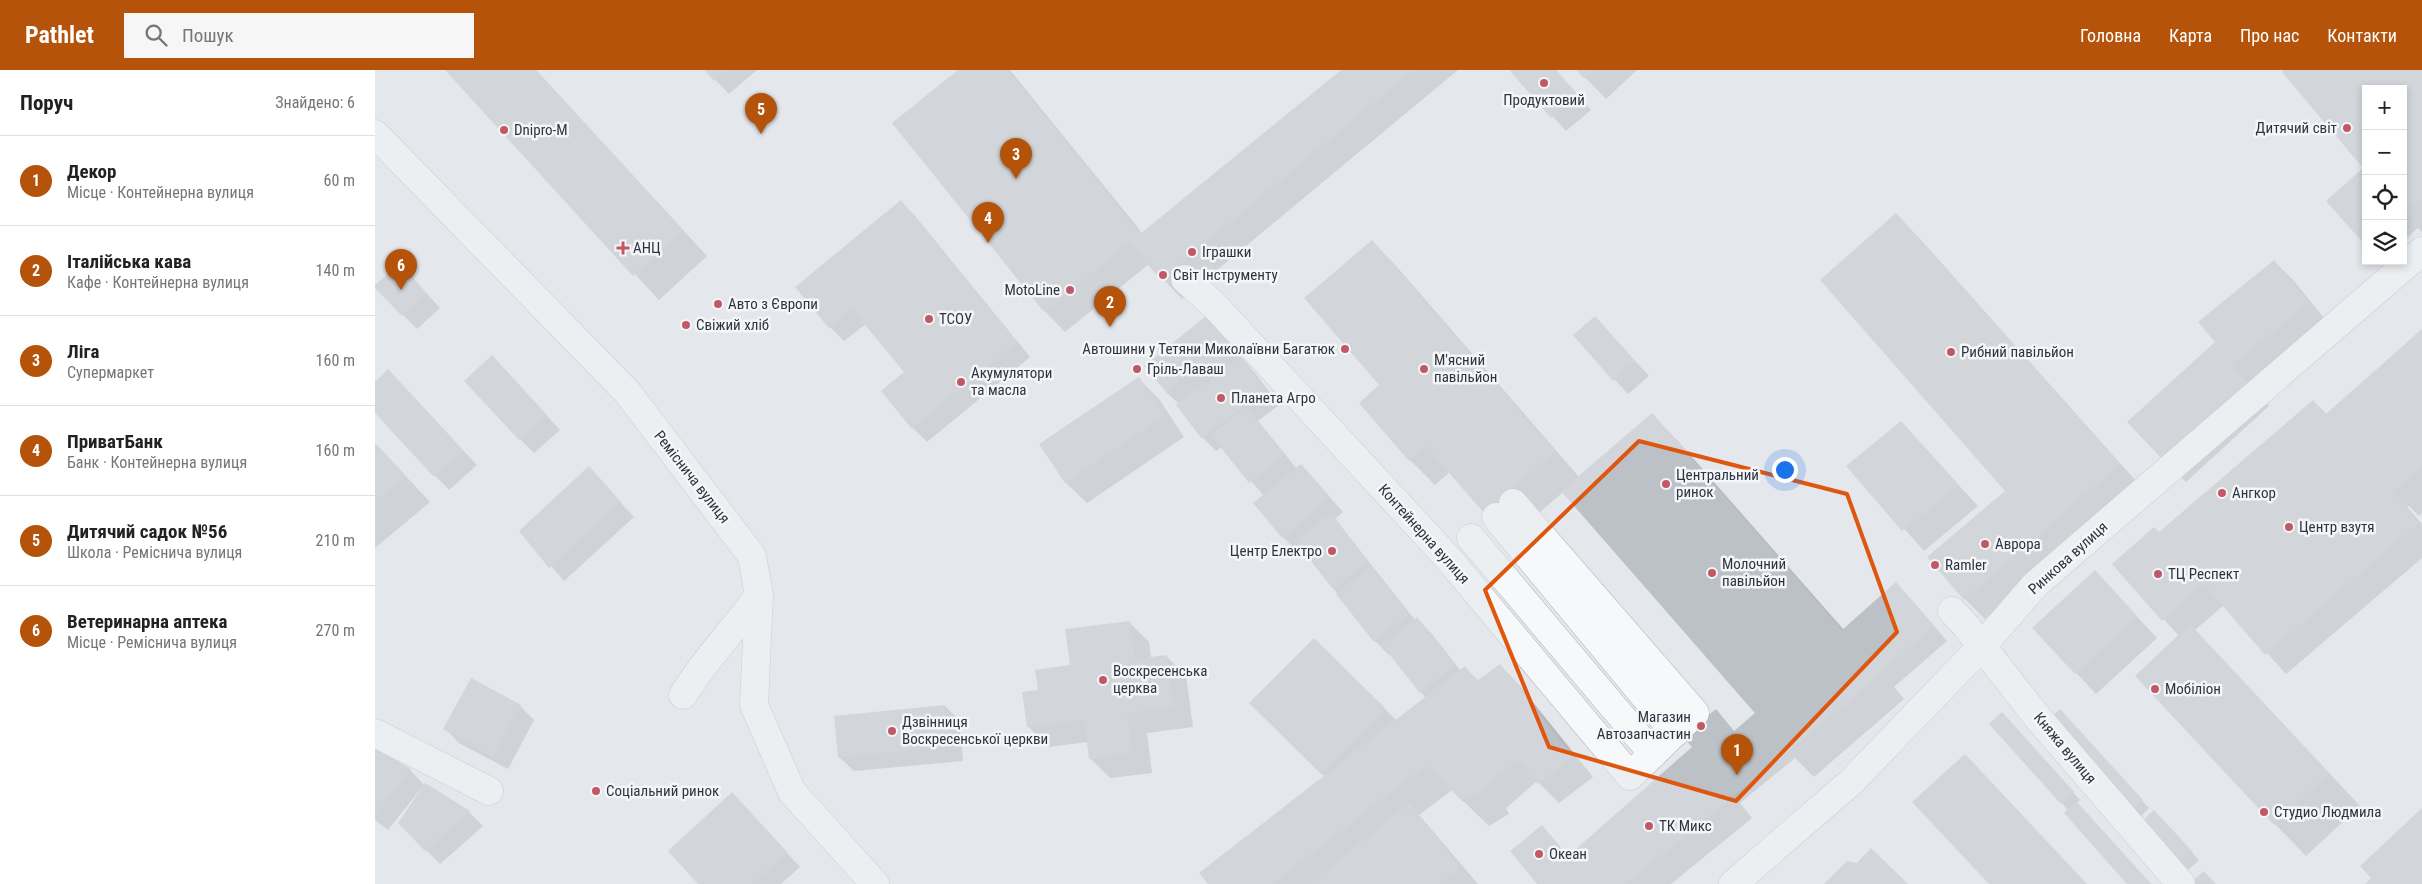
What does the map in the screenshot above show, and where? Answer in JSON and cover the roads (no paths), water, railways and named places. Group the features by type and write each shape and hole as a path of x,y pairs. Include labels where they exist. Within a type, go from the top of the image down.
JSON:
{"street":[{"name":"Реміснича вулиця","path":"375,134 627,392 752,556 759,595 754,706 792,792 875,884"},
{"name":"Ринкова вулиця","path":"1733,884 1851,782 1981,646 2035,585 2422,251"},
{"name":"Контейнерна вулиця","path":"1185,279 1213,305 1447,557 1630,776 1695,713 1505,510"},
{"name":"Контейнерна вулиця","path":"1471,538 1653,754"},
{"path":"683,695 698,670 737,626 759,595"},
{"name":"Княжа вулиця","path":"1951,610 2038,718 2181,884"},
{"path":"375,732 489,791"}],"place":[{"name":"Продуктовий","path":"1544,83"},
{"name":"Дитячий світ","path":"2347,128"},
{"name":"Dnipro-M","path":"504,130"},
{"name":"Дитячий садок №56","path":"761,134"},
{"name":"Ліга","path":"1016,179"},
{"name":"ПриватБанк","path":"988,243"},
{"name":"АНЦ","path":"623,248"},
{"name":"Іграшки","path":"1192,252"},
{"name":"Світ Інструменту","path":"1163,275"},
{"name":"Ветеринарна аптека","path":"401,290"},
{"name":"MotoLine","path":"1070,290"},
{"name":"Авто з Європи","path":"718,304"},
{"name":"ТСОУ","path":"929,319"},
{"name":"Свіжий хліб","path":"686,325"},
{"name":"Італійська кава","path":"1110,327"},
{"name":"Автошини у Тетяни Миколаївни Багатюк","path":"1345,349"},
{"name":"Рибний павільйон","path":"1951,352"},
{"name":"Гріль-Лаваш","path":"1137,369"},
{"name":"М'ясний павільйон","path":"1424,369"},
{"name":"Акумулятори та масла","path":"961,382"},
{"name":"Планета Агро","path":"1221,398"},
{"name":"Центральний ринок","path":"1666,484"},
{"name":"Ангкор","path":"2222,493"},
{"name":"Центр взутя","path":"2289,527"},
{"name":"Аврора","path":"1985,544"},
{"name":"Центр Електро","path":"1332,551"},
{"name":"Ramler","path":"1935,565"},
{"name":"Молочний павільйон","path":"1712,573"},
{"name":"ТЦ Респект","path":"2158,574"},
{"name":"Воскресенська церква","path":"1103,680"},
{"name":"Мобіліон","path":"2155,689"},
{"name":"Магазин Автозапчастин","path":"1701,726"},
{"name":"Дзвінниця Воскресенської церкви","path":"892,731"},
{"name":"Декор","path":"1737,775"},
{"name":"Соціальний ринок","path":"596,791"},
{"name":"Студио Людмила","path":"2264,812"},
{"name":"ТК Микс","path":"1649,826"},
{"name":"Океан","path":"1539,854"}]}
